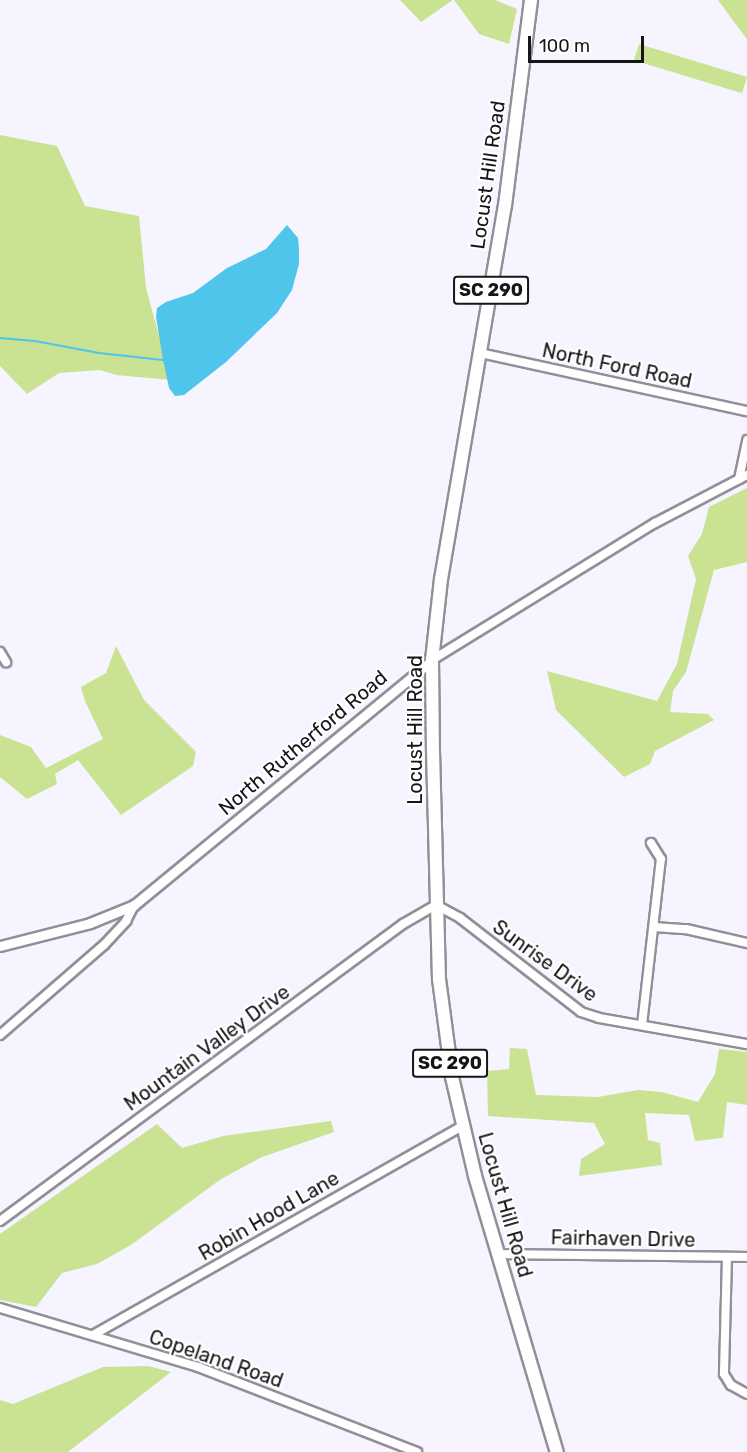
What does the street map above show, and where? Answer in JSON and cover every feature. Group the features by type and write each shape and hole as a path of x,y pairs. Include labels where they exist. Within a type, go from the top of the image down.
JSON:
{"main road":[{"name":"Locust Hill Road","path":"531,0 505,205 442,570 432,660 436,905 444,1024 462,1126 557,1452"}],"street":[{"name":"North Ford Road","path":"480,353 747,411"},
{"path":"739,479 747,440"},
{"name":"North Rutherford Road","path":"0,946 90,922 134,905 432,660 655,523 747,475"},
{"path":"0,652 6,662"},
{"path":"642,1026 660,859 651,843"},
{"path":"0,1035 104,945 126,921 134,905"},
{"name":"Sunrise Drive","path":"436,905 460,918 581,1012 642,1026 747,1044"},
{"name":"Mountain Valley Drive","path":"0,1221 403,924 436,905"},
{"path":"654,927 686,929 747,943"},
{"name":"Robin Hood Lane","path":"93,1335 462,1126"},
{"name":"Fairhaven Drive","path":"498,1254 747,1257"},
{"path":"727,1257 724,1374 735,1389 747,1394"},
{"name":"Copeland Road","path":"0,1308 198,1367 417,1452"}],"green space":[{"path":"400,0 453,0 421,22"},
{"path":"454,0 495,0 517,9 509,44 479,34"},
{"path":"718,0 747,0 747,39 734,22"},
{"path":"639,44 747,77 742,93 634,60"},
{"path":"0,135 57,146 85,206 139,216 146,288 171,380 116,375 100,370 59,373 27,394 0,366"},
{"path":"747,488 747,562 714,570 686,672 673,691 670,712 708,714 714,720 655,751 650,764 624,777 556,710 547,671 657,701 677,664 696,579 688,556 702,534 709,507"},
{"path":"116,646 144,700 196,752 193,766 121,815 78,760 55,774 57,784 27,799 0,777 0,735 31,747 46,768 103,739 81,687 106,673"},
{"path":"510,1048 527,1049 536,1095 598,1097 638,1090 662,1092 698,1102 715,1074 719,1049 747,1052 747,1105 727,1102 723,1138 695,1141 689,1115 645,1113 648,1140 660,1143 662,1165 579,1176 581,1159 605,1144 594,1123 488,1116 487,1071 509,1069"},
{"path":"331,1121 334,1132 262,1157 221,1179 131,1245 97,1264 62,1273 36,1307 0,1300 0,1234 157,1124 182,1148 223,1136"},
{"path":"148,1366 171,1372 68,1452 0,1452 0,1400 13,1404 103,1367"}],"water":[{"path":"287,225 298,238 299,264 292,290 277,313 226,362 184,395 175,396 169,388 163,360 156,317 157,308 166,302 193,293 227,268 266,249"}],"waterway":[{"path":"0,338 163,360"}]}
